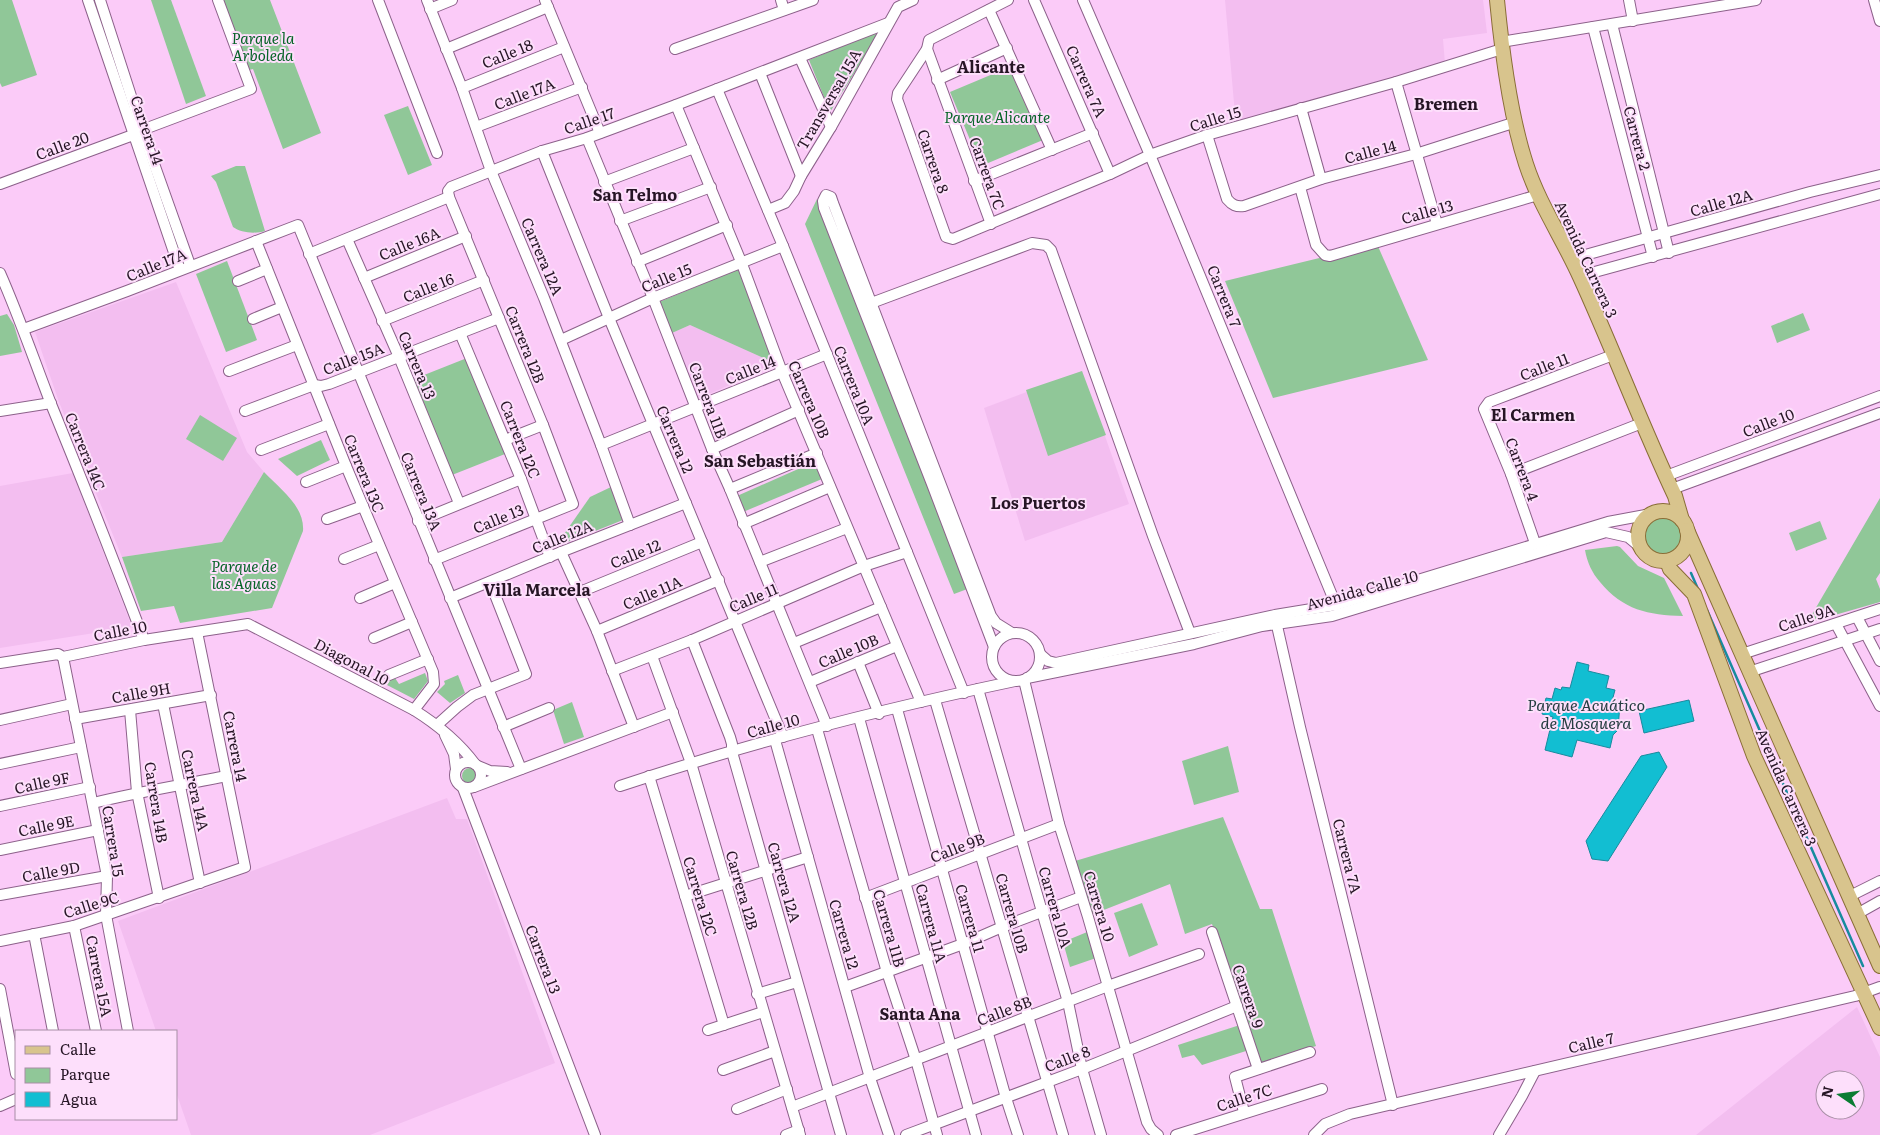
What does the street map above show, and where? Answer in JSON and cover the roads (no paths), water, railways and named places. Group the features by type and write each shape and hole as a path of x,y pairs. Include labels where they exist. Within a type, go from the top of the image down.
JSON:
{"main road":[{"name":"Avenida Carrera 3","path":"1497,0 1502,46 1516,122 1526,164 1538,195 1580,276 1642,423 1674,493 1685,525 1880,966"},
{"path":"1666,511 1673,503 1674,493"},
{"path":"1666,511 1675,514 1685,525 1688,538 1684,550 1678,556 1667,562 1658,562 1644,554 1640,547 1638,530 1644,519 1651,514 1666,511"},
{"name":"Avenida Carrera 3","path":"1667,562 1670,570 1694,594 1754,756 1880,1028"}],"street":[{"name":"Carrera 14","path":"88,0 190,265"},
{"name":"Carrera 14","path":"100,0 180,270"},
{"name":"Calle 20","path":"0,184 251,88 218,0"},
{"path":"378,0 437,153"},
{"path":"429,4 452,0"},
{"path":"781,0 784,10"},
{"path":"675,48 813,0"},
{"name":"Transversal 15A","path":"768,210 785,203 794,191 888,23 898,7 913,0"},
{"path":"927,49 929,40 1008,0"},
{"name":"Carrera 7A","path":"1034,0 1094,133 1110,174"},
{"name":"Carrera 7","path":"1083,0 1150,155 1336,605"},
{"path":"1629,0 1633,20"},
{"path":"1874,0 1880,21"},
{"name":"Calle 15","path":"946,237 953,239 1110,174 1150,155 1207,135 1396,82 1502,46 1593,27 1751,1"},
{"path":"446,49 546,3 600,133"},
{"name":"Carrera 12A","path":"429,4 462,88 491,171 602,445 630,525"},
{"path":"989,10 1052,150"},
{"name":"Calle 17","path":"309,254 449,197 448,191 452,187 491,171 542,151 587,138 760,74 888,23"},
{"name":"Carrera 2","path":"1612,24 1669,253"},
{"name":"Carrera 2","path":"1593,27 1653,257"},
{"name":"Calle 18","path":"462,88 564,47"},
{"path":"938,80 1007,48"},
{"name":"Carrera 7C","path":"927,49 991,224"},
{"name":"Carrera 8","path":"927,49 898,93 897,99 946,237"},
{"path":"800,58 831,127"},
{"path":"760,74 801,176"},
{"path":"1396,82 1437,224"},
{"name":"Calle 17A","path":"476,127 582,87"},
{"name":"Carrera 10A","path":"718,89 964,693"},
{"name":"Carrera 10B","path":"676,105 742,264 782,372 921,702"},
{"path":"1301,108 1321,179"},
{"name":"Calle 14","path":"1207,135 1227,199 1238,207 1321,179 1416,154 1516,122"},
{"path":"974,181 1094,133"},
{"name":"Carrera 11B","path":"587,138 653,298 712,449 810,682 865,898 916,1060 937,1135"},
{"path":"604,182 694,148"},
{"name":"Carrera 12","path":"542,151 609,318 719,580 779,738 808,857 870,1078 889,1135"},
{"name":"Calle 12A","path":"1570,259 1810,192 1880,175"},
{"path":"620,221 711,187"},
{"name":"Calle 13","path":"1300,187 1316,246 1325,255 1330,256 1538,195"},
{"path":"1580,276 1880,194"},
{"path":"867,305 824,208 823,201 826,195 831,198 833,203 867,305 971,574 994,647"},
{"name":"Carrera 12B","path":"449,197 573,504"},
{"name":"Calle 17A","path":"24,329 298,224"},
{"name":"Carrera 13A","path":"298,224 503,726 517,770"},
{"path":"637,262 726,225"},
{"name":"Calle 16A","path":"364,278 466,236"},
{"name":"Carrera 13","path":"348,239 459,503"},
{"name":"Carrera 13C","path":"256,241 346,466 428,659 434,684 414,710"},
{"path":"867,305 1032,242 1046,245 1051,250 1140,500 1190,633"},
{"name":"Calle 15","path":"560,340 653,298 783,246"},
{"path":"238,281 267,269"},
{"name":"Carrera 14C","path":"0,273 4,292 24,329 144,640"},
{"name":"Calle 16","path":"382,321 484,280"},
{"path":"253,319 282,307"},
{"name":"Calle 15A","path":"245,411 314,385 321,386 499,318"},
{"name":"Carrera 12C","path":"460,333 521,478 550,557"},
{"path":"229,372 297,345"},
{"name":"Calle 14","path":"602,445 827,354"},
{"name":"Calle 11","path":"1486,406 1489,402 1613,355"},
{"name":"Calle 10","path":"1666,476 1880,396"},
{"path":"0,411 51,403"},
{"name":"Carrera 4","path":"1486,406 1484,412 1511,474 1534,544"},
{"path":"712,449 799,410"},
{"name":"Calle 10","path":"1674,493 1880,413"},
{"path":"1511,474 1642,423"},
{"path":"261,450 329,424"},
{"path":"505,440 543,426"},
{"path":"730,490 817,453"},
{"path":"306,482 346,466"},
{"path":"418,521 521,478"},
{"path":"743,524 830,487"},
{"name":"Calle 12A","path":"450,598 686,503"},
{"name":"Calle 13","path":"434,560 573,504"},
{"path":"327,519 363,506"},
{"name":"Avenida Calle 10","path":"1040,654 1048,661 1056,663 1190,633 1275,619 1336,605 1608,522 1651,514"},
{"path":"760,562 847,528"},
{"name":"Avenida Calle 10","path":"935,700 978,689 1194,644 1275,619 1332,616 1606,532 1628,538 1640,547"},
{"name":"Calle 12","path":"580,592 702,542"},
{"path":"344,558 379,545"},
{"path":"561,552 597,631 634,727"},
{"name":"Calle 11","path":"612,671 692,640 864,566 907,552"},
{"path":"971,574 996,623 1012,633 1027,636 1038,646 1040,654 1037,668 1022,680 1007,680 995,670 992,654 994,647 998,640 1012,633"},
{"name":"Calle 11A","path":"597,631 719,580"},
{"path":"490,582 526,674 473,696 456,707 439,726 454,754 455,778 458,784 468,789 673,712"},
{"path":"360,598 395,583"},
{"path":"794,644 881,607"},
{"name":"Calle 9A","path":"1742,654 1880,609"},
{"path":"1857,616 1880,661"},
{"name":"Carrera 7A","path":"1275,619 1393,1105"},
{"path":"374,638 412,622"},
{"name":"Calle 10","path":"0,663 58,654 63,657 144,640 248,624"},
{"name":"Diagonal 10","path":"248,624 414,710 439,726 463,748 477,765"},
{"path":"1836,624 1880,706"},
{"path":"1749,672 1880,629"},
{"name":"Carrera 14","path":"197,632 245,867"},
{"name":"Carrera 12A","path":"692,640 730,737 732,752 841,1135"},
{"name":"Calle 10B","path":"810,682 897,646"},
{"name":"Carrera 12B","path":"652,656 691,763 800,1133"},
{"name":"Carrera 15","path":"63,657 107,876 106,915 128,1030"},
{"path":"389,675 428,659"},
{"path":"858,662 879,714"},
{"path":"978,689 993,675 995,670"},
{"name":"Carrera 10","path":"1022,680 1060,824 1108,986 1125,1052 1147,1122 1158,1135"},
{"name":"Carrera 10A","path":"978,689 1068,1002 1082,1069 1101,1135"},
{"name":"Calle 9H","path":"76,718 211,695"},
{"name":"Carrera 10B","path":"935,700 1046,1083 1063,1135"},
{"name":"Calle 10","path":"620,786 779,738 935,700"},
{"path":"0,720 72,704"},
{"name":"Carrera 14A","path":"163,704 200,883"},
{"path":"503,726 548,708"},
{"name":"Carrera 11","path":"897,709 1018,1135"},
{"name":"Carrera 14B","path":"130,710 137,792 159,898"},
{"name":"Carrera 11A","path":"859,718 976,1135"},
{"path":"0,764 81,747"},
{"path":"456,769 465,762 494,772 517,770"},
{"path":"468,789 481,780 482,775 477,765"},
{"path":"93,803 137,792 180,786 227,776"},
{"name":"Carrera 12C","path":"649,776 724,1025"},
{"name":"Calle 9F","path":"0,806 90,788"},
{"name":"Carrera 13","path":"468,789 595,1135"},
{"name":"Calle 9B","path":"865,898 1060,824"},
{"name":"Calle 9E","path":"0,850 98,830"},
{"path":"686,896 808,857"},
{"name":"Calle 9C","path":"0,941 74,926 245,867"},
{"name":"Calle 9D","path":"0,895 107,876"},
{"path":"1850,896 1880,881"},
{"path":"1866,888 1864,893 1866,900 1876,903"},
{"path":"845,987 963,944 1081,897"},
{"path":"1858,914 1876,903"},
{"name":"Carrera 15A","path":"74,926 96,1030"},
{"name":"Carrera 9","path":"1212,932 1258,1069"},
{"path":"34,934 53,1030"},
{"name":"Calle 8B","path":"792,1107 1108,986 1199,954"},
{"path":"758,994 798,982"},
{"name":"Calle 7","path":"1314,1135 1332,1120 1350,1114 1863,994 1880,987"},
{"path":"0,988 15,1069"},
{"name":"Calle 8","path":"906,1135 1082,1069 1237,1006"},
{"path":"708,1030 763,1012"},
{"path":"723,1070 775,1050"},
{"path":"1244,1112 1235,1077 1310,1052"},
{"path":"1499,1135 1535,1071"},
{"path":"737,1109 787,1089"},
{"name":"Calle 7C","path":"1176,1135 1244,1112 1322,1089"},
{"path":"0,1106 15,1099"},
{"path":"786,1135 800,1133"}],"water":[{"name":"Parque Acuático de Mosquera","path":"1577,662 1589,665 1588,671 1609,676 1606,688 1615,690 1612,701 1620,703 1618,730 1613,735 1610,748 1577,740 1572,757 1545,750 1553,717 1542,714 1546,698 1552,699 1555,688 1561,690 1562,687 1570,688"},
{"path":"1689,700 1694,721 1644,733 1639,711"},
{"path":"1659,752 1667,767 1608,861 1592,859 1586,841 1641,756"}],"waterway":[{"path":"1691,573 1698,589"},
{"path":"1707,610 1863,966"}],"district":[{"name":"Alicante","path":"991,66"},
{"name":"Bremen","path":"1446,103"},
{"name":"San Telmo","path":"635,194"},
{"name":"El Carmen","path":"1533,414"},
{"name":"San Sebastián","path":"760,460"},
{"name":"Los Puertos","path":"1038,502"},
{"name":"Villa Marcela","path":"537,589"},
{"name":"Santa Ana","path":"920,1013"}],"park label":[{"name":"Parque la Arboleda","path":"263,46"},
{"name":"Parque Alicante","path":"997,116"},
{"name":"Parque de las Aguas","path":"244,574"}]}
